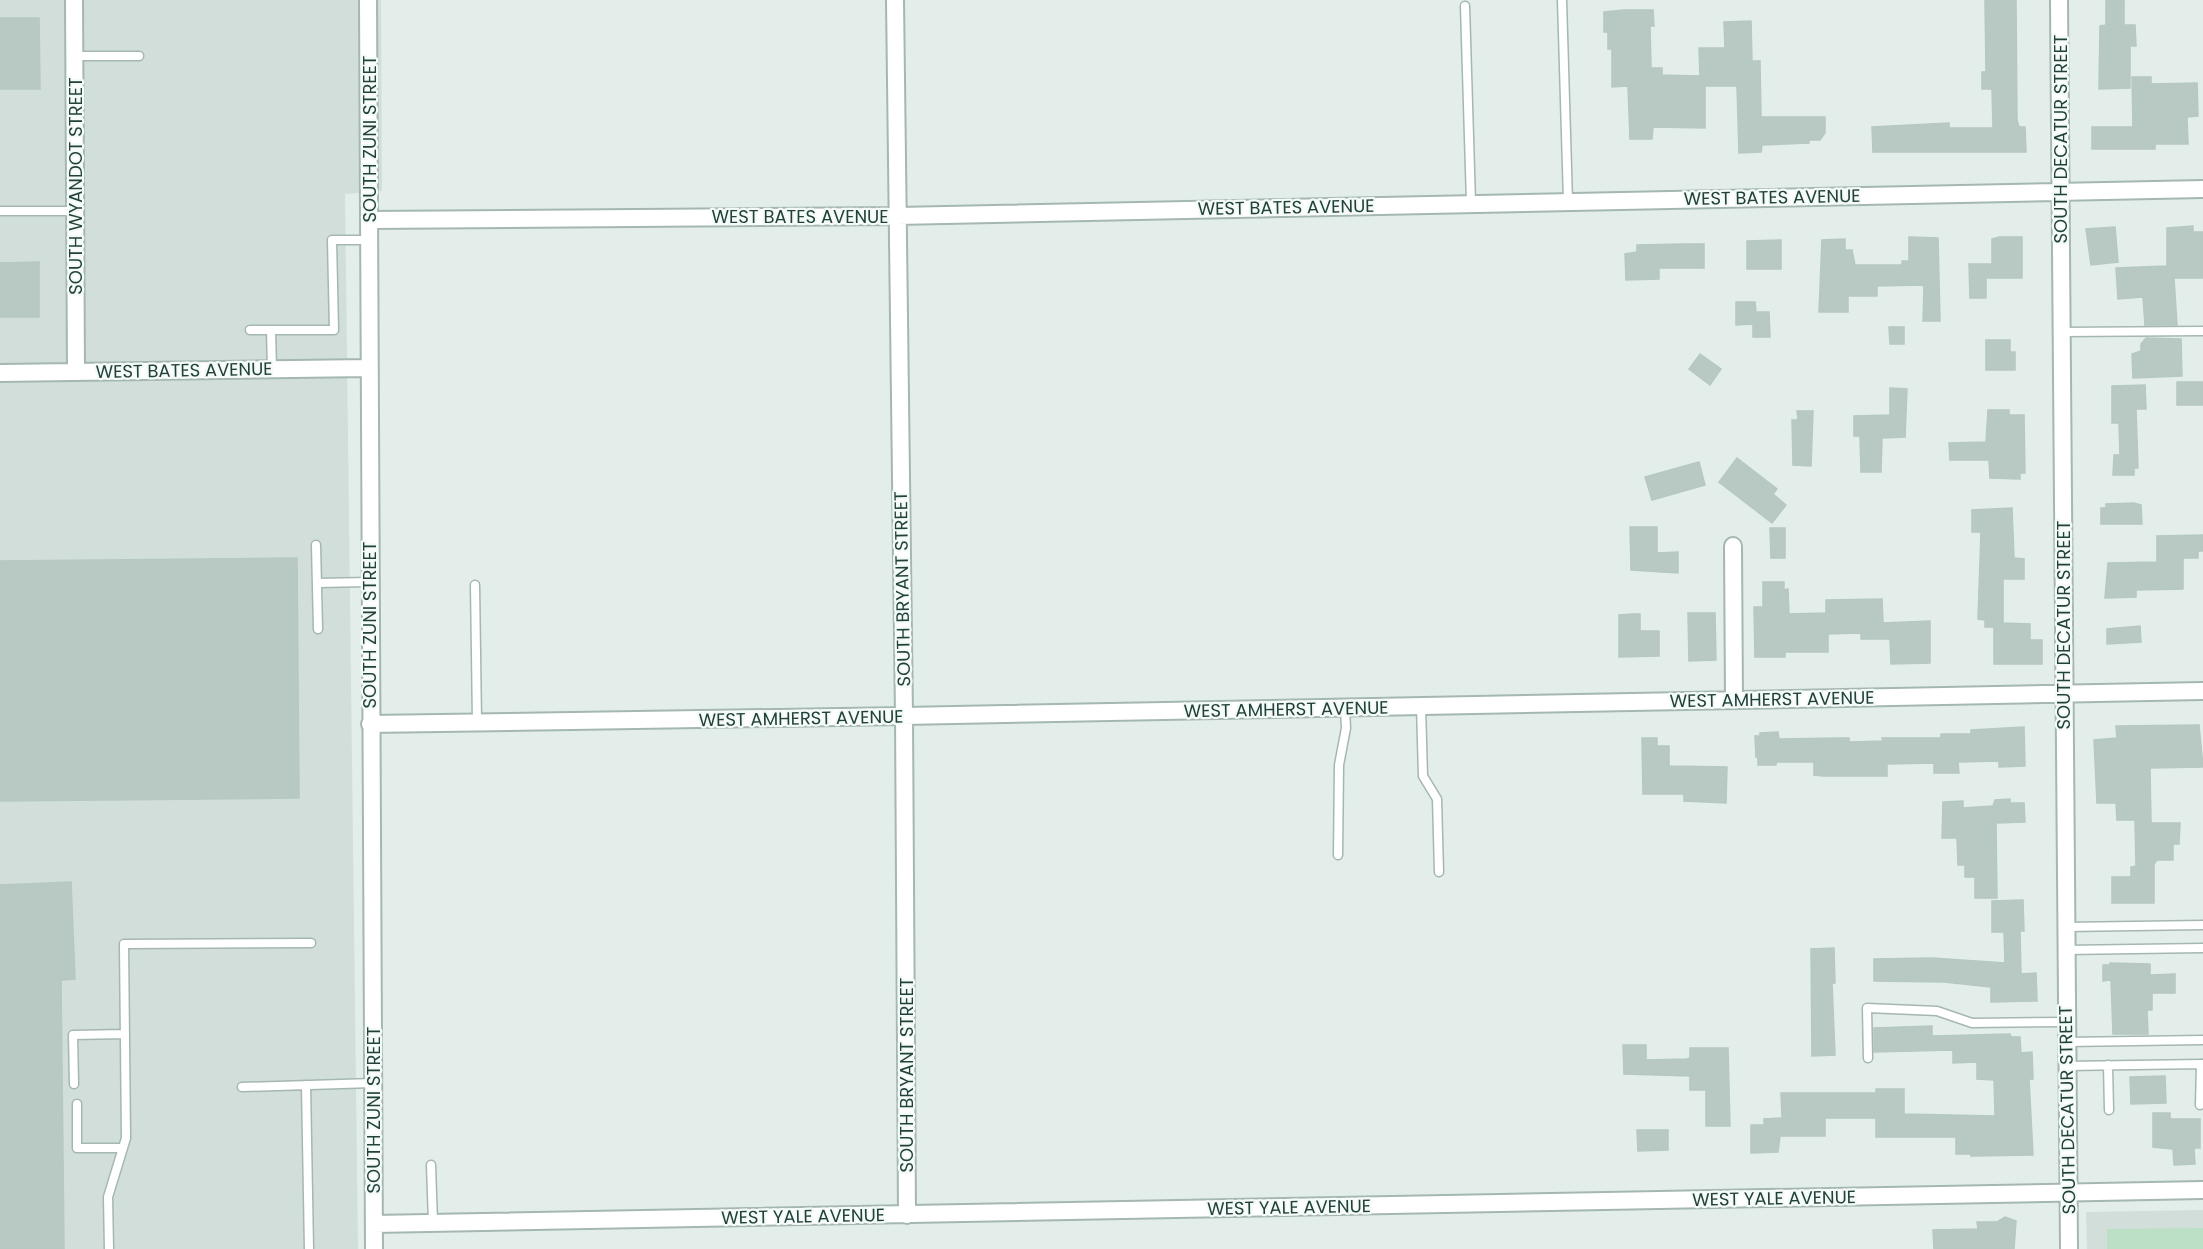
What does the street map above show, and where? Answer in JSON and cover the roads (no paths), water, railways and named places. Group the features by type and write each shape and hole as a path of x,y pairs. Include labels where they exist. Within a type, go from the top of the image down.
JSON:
{"street":[{"name":"SOUTH WYANDOT STREET","path":"74,0 76,372"},
{"name":"SOUTH ZUNI STREET","path":"368,0 374,1249"},
{"name":"SOUTH BRYANT STREET","path":"895,0 904,716 907,1215"},
{"name":"SOUTH DECATUR STREET","path":"2059,0 2069,1249"},
{"name":"WEST BATES AVENUE","path":"369,220 897,216 2203,189"},
{"name":"WEST BATES AVENUE","path":"0,373 368,368"},
{"path":"1733,546 1734,700"},
{"name":"WEST AMHERST AVENUE","path":"370,724 2203,691"},
{"name":"WEST YALE AVENUE","path":"374,1224 2203,1190"}],"lane":[{"path":"1562,0 1568,201"},
{"path":"1465,6 1471,203"},
{"path":"74,56 139,56"},
{"path":"0,211 75,211"},
{"path":"250,330 334,330 332,240 369,240"},
{"path":"271,330 272,369"},
{"path":"2061,332 2203,331"},
{"path":"316,545 318,629"},
{"path":"317,583 369,582"},
{"path":"475,585 477,722"},
{"path":"1421,706 1422,776 1437,799 1439,872"},
{"path":"1338,855 1339,765 1346,728 1345,708"},
{"path":"2065,927 2203,925"},
{"path":"109,1249 108,1197 126,1138 124,944 311,943"},
{"path":"2065,950 2203,948"},
{"path":"1868,1058 1867,1008 1937,1011 1972,1023 2066,1022"},
{"path":"74,1084 73,1035 125,1034"},
{"path":"2066,1042 2203,1040"},
{"path":"2066,1066 2202,1064 2200,1105"},
{"path":"2108,1065 2109,1110"},
{"path":"242,1087 373,1083"},
{"path":"306,1085 309,1249"},
{"path":"77,1104 77,1148 123,1148"},
{"path":"431,1165 433,1223"}]}
